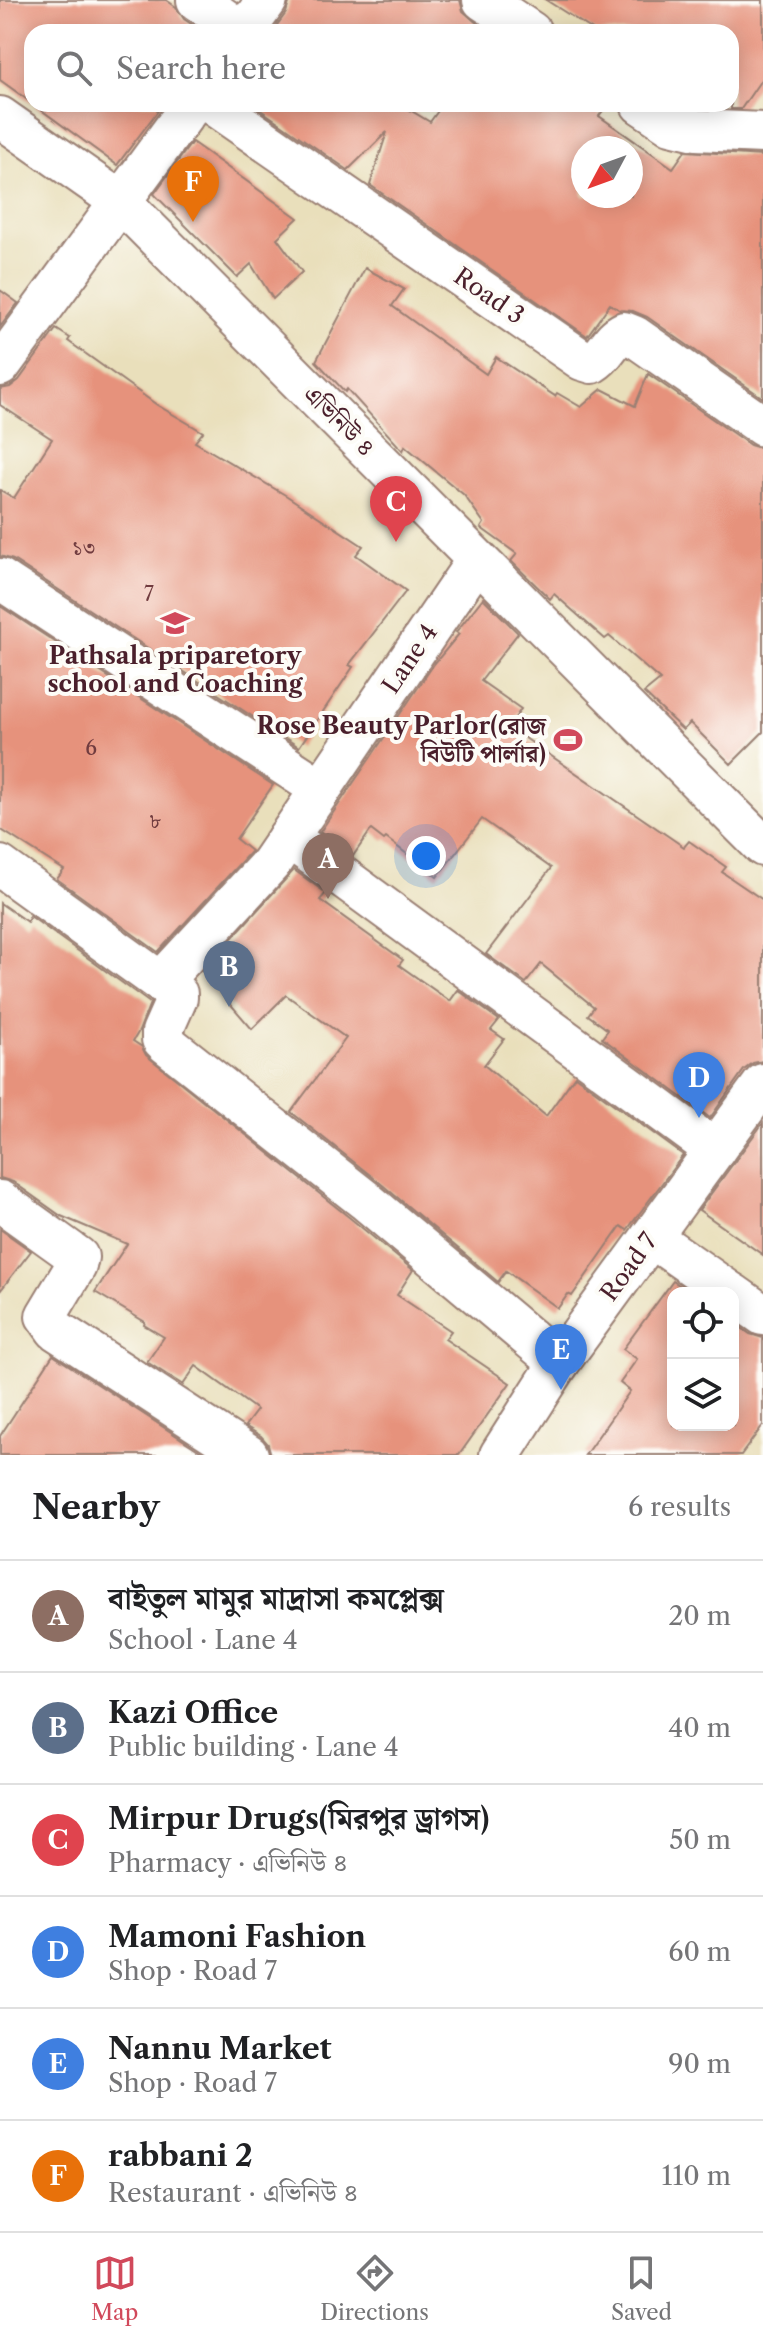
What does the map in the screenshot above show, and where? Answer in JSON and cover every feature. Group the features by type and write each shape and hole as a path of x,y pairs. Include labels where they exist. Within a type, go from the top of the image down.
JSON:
{"street":[{"path":"197,0 232,24"},
{"path":"250,24 267,0"},
{"path":"483,0 519,24"},
{"path":"1,362 186,112"},
{"name":"Road 3","path":"224,112 582,360 592,363 602,358 616,336 624,332 763,426"},
{"path":"653,112 671,124 696,130 763,133"},
{"name":"এভিনিউ ৪","path":"0,117 121,202 763,846"},
{"name":"Lane 4","path":"161,982 270,864 477,560"},
{"path":"0,579 321,789"},
{"path":"288,837 715,1150"},
{"path":"0,866 177,994 162,1032 162,1039 167,1044 365,1200 559,1363"},
{"name":"Road 7","path":"500,1455 559,1363 763,1084"},
{"path":"0,1201 78,1257 76,1266 46,1316 56,1330 248,1455"},
{"path":"651,1237 722,1287"},
{"path":"739,1299 763,1315"}],"building":[{"path":"0,0 166,0 191,24 24,24 24,97 0,80"},
{"path":"290,0 460,0 463,11 478,24 278,24"},
{"path":"546,0 763,0 763,77 739,109 739,24 584,24"},
{"path":"44,112 157,112 117,165"},
{"path":"264,112 413,112 430,122 437,112 602,112 599,116 627,136 571,136 571,208 643,208 643,147 673,168 685,151 763,156 763,398 647,317 633,311 620,310 610,304 587,336 370,185 387,132 348,170"},
{"path":"192,142 298,218 277,238 302,272 273,299 251,264 237,277 154,194"},
{"path":"365,268 404,289 392,306 486,374 496,357 555,396 557,393 581,407 602,389 635,406 648,374 750,445 763,449 763,732 731,764 690,723 683,730 644,693 660,680 609,636 605,639 554,594 550,599 511,561 517,554 481,528 484,523 464,495 405,446 403,451 347,389 345,392 316,361"},
{"path":"0,290 18,303 0,327"},
{"path":"56,329 157,405 203,432 195,442 287,496 363,546 356,555 406,591 349,665 353,667 299,747 13,560 0,556 0,490 14,498 52,439 0,405 0,389 10,387 19,380"},
{"path":"483,598 518,633 481,681 521,709 509,727 684,847 689,841 726,867 722,872 763,900 763,1061 753,1063 744,1070 710,1118 602,1038 608,1030 588,1015 594,1007 541,964 526,983 486,954 551,868 482,819 437,877 371,830 353,856 320,832 434,664 459,634 456,632"},
{"path":"0,606 273,785 236,839 251,851 158,952 57,879 64,870 0,829"},
{"path":"294,870 326,893 320,900 403,960 399,965 450,1001 458,990 499,1020 491,1030 504,1039 484,1065 546,1116 575,1076 683,1155 627,1230 621,1226 572,1296 568,1294 558,1308 506,1271 498,1282 291,1112 346,1038 286,995 252,1029 202,971"},
{"path":"0,903 27,922 30,916 150,1003 133,1041 142,1047 146,1055 413,1270 397,1295 451,1331 445,1339 510,1383 459,1455 271,1455 268,1444 261,1436 245,1426 257,1410 196,1366 183,1385 147,1362 164,1337 95,1292 127,1244 61,1216 13,1182 0,1178"},
{"path":"763,1123 763,1255 699,1210"},
{"path":"0,1229 31,1251 0,1291"},
{"path":"673,1281 682,1287 669,1287"},
{"path":"667,1289 667,1431 739,1431 739,1326 763,1338 763,1425 741,1455 585,1455 630,1391 620,1383 637,1359 623,1349"},
{"path":"53,1355 206,1455 0,1455 0,1436"}],"place":[{"name":"rabbani 2","path":"193,222"},
{"name":"Mirpur Drugs(মিরপুর ড্রাগস)","path":"396,542"},
{"name":"Pathsala priparetory school and Coaching","path":"175,623"},
{"name":"Rose Beauty Parlor(রোজ বিউটি পার্লার)","path":"568,740"},
{"name":"বাইতুল মামুর মাদ্রাসা কমপ্লেক্স","path":"328,899"},
{"name":"Kazi Office","path":"229,1007"},
{"name":"Mamoni Fashion","path":"699,1118"},
{"name":"Nannu Market","path":"561,1390"}]}
